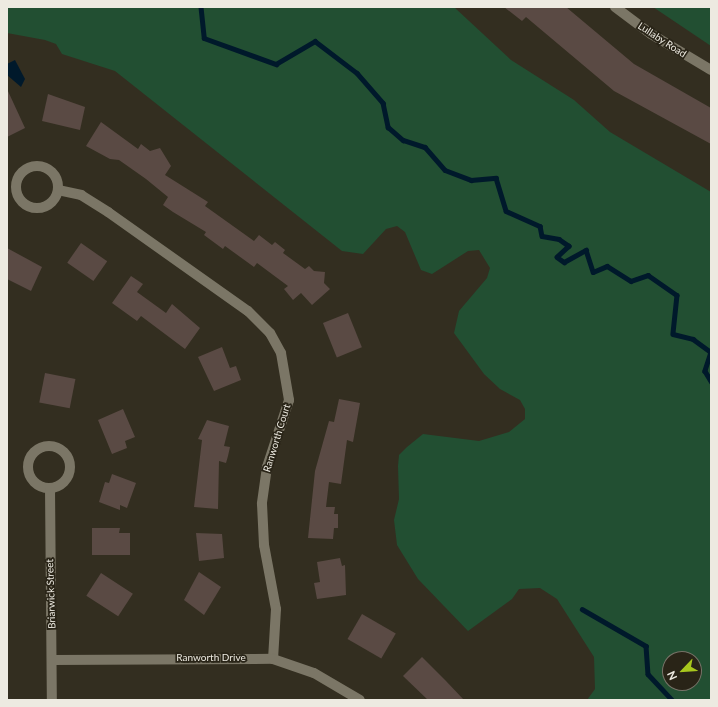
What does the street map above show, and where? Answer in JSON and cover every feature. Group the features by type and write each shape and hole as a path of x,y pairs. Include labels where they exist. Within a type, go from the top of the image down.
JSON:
{"street":[{"name":"Lullaby Road","path":"615,7 651,34 711,70"},
{"path":"42,166 53,173 58,190 48,205 34,208 22,200 17,183 29,168 42,166"},
{"name":"Ranworth Court","path":"58,190 81,196 108,212 248,311 270,333 278,349 289,400 267,468 262,504 264,545 276,609 273,660"},
{"path":"47,446 65,454 70,467 66,480 50,488 34,482 29,470 35,452 47,446"},
{"name":"Briarwick Street","path":"50,488 52,700"},
{"name":"Ranworth Drive","path":"52,660 273,660 314,673 360,700"}],"green space":[{"path":"7,7 454,7 511,60 574,100 610,132 711,192 711,700 587,700 595,689 594,657 557,599 540,588 519,589 512,599 468,631 418,579 397,545 394,520 399,499 399,455 407,447 423,434 479,441 509,432 525,419 525,409 520,400 500,389 484,374 454,333 459,311 487,278 490,268 479,250 468,251 432,274 421,270 405,232 397,226 386,229 363,254 342,251 115,71 62,54 56,44 45,40 7,33"},
{"path":"653,7 711,7 711,46"}],"water":[{"path":"15,60 25,79 21,87 7,75 7,64"}],"building":[{"path":"504,7 566,7 634,64 711,108 711,144 614,91 526,17 522,21"},
{"path":"7,89 25,128 7,137"},
{"path":"48,94 85,107 80,130 42,121"},
{"path":"101,122 138,149 141,144 150,151 160,148 171,166 165,175 208,202 205,206 254,241 259,235 272,245 275,242 285,250 283,253 305,269 309,266 314,271 325,272 324,283 330,289 312,305 301,293 293,300 284,289 288,286 257,263 254,267 225,246 223,249 204,235 206,232 163,205 168,197 146,179 119,160 110,159 86,146"},
{"path":"81,243 107,261 93,281 67,263"},
{"path":"7,248 42,267 31,291 7,279"},
{"path":"131,276 143,284 137,292 166,313 172,304 200,328 185,349 141,316 137,321 112,303"},
{"path":"348,313 362,347 337,357 323,323"},
{"path":"222,347 230,368 236,366 241,380 214,391 198,357"},
{"path":"45,373 75,379 70,408 39,402"},
{"path":"339,399 360,403 353,442 347,440 341,484 329,482 326,507 335,507 334,514 338,514 338,528 334,528 333,539 308,538 315,471 329,421 334,422"},
{"path":"123,409 135,437 125,441 127,448 112,454 98,420"},
{"path":"207,420 229,426 224,446 230,447 228,456 226,463 219,461 218,509 194,507 202,440 198,439"},
{"path":"112,474 136,483 127,508 120,505 120,510 99,502 105,482 109,483"},
{"path":"92,528 120,528 119,533 130,533 130,555 92,555"},
{"path":"196,533 222,534 224,558 199,561"},
{"path":"340,558 342,566 345,565 346,595 317,599 314,583 320,582 317,562"},
{"path":"199,572 221,587 204,615 184,600"},
{"path":"101,573 133,594 118,616 86,596"},
{"path":"362,614 396,634 381,659 348,639"},
{"path":"422,657 464,700 428,700 403,676"}],"waterway":[{"path":"201,7 204,38 276,64 315,41 357,73 383,103 388,127 403,140 425,147 445,170 471,180 496,178 506,211 540,226 542,236 559,239 569,246 557,257 564,262 586,250 593,272 607,266 631,281 648,275 677,295 673,334 693,339 711,352 705,371 711,381"},
{"path":"582,609 646,646 648,674 672,700"}]}
